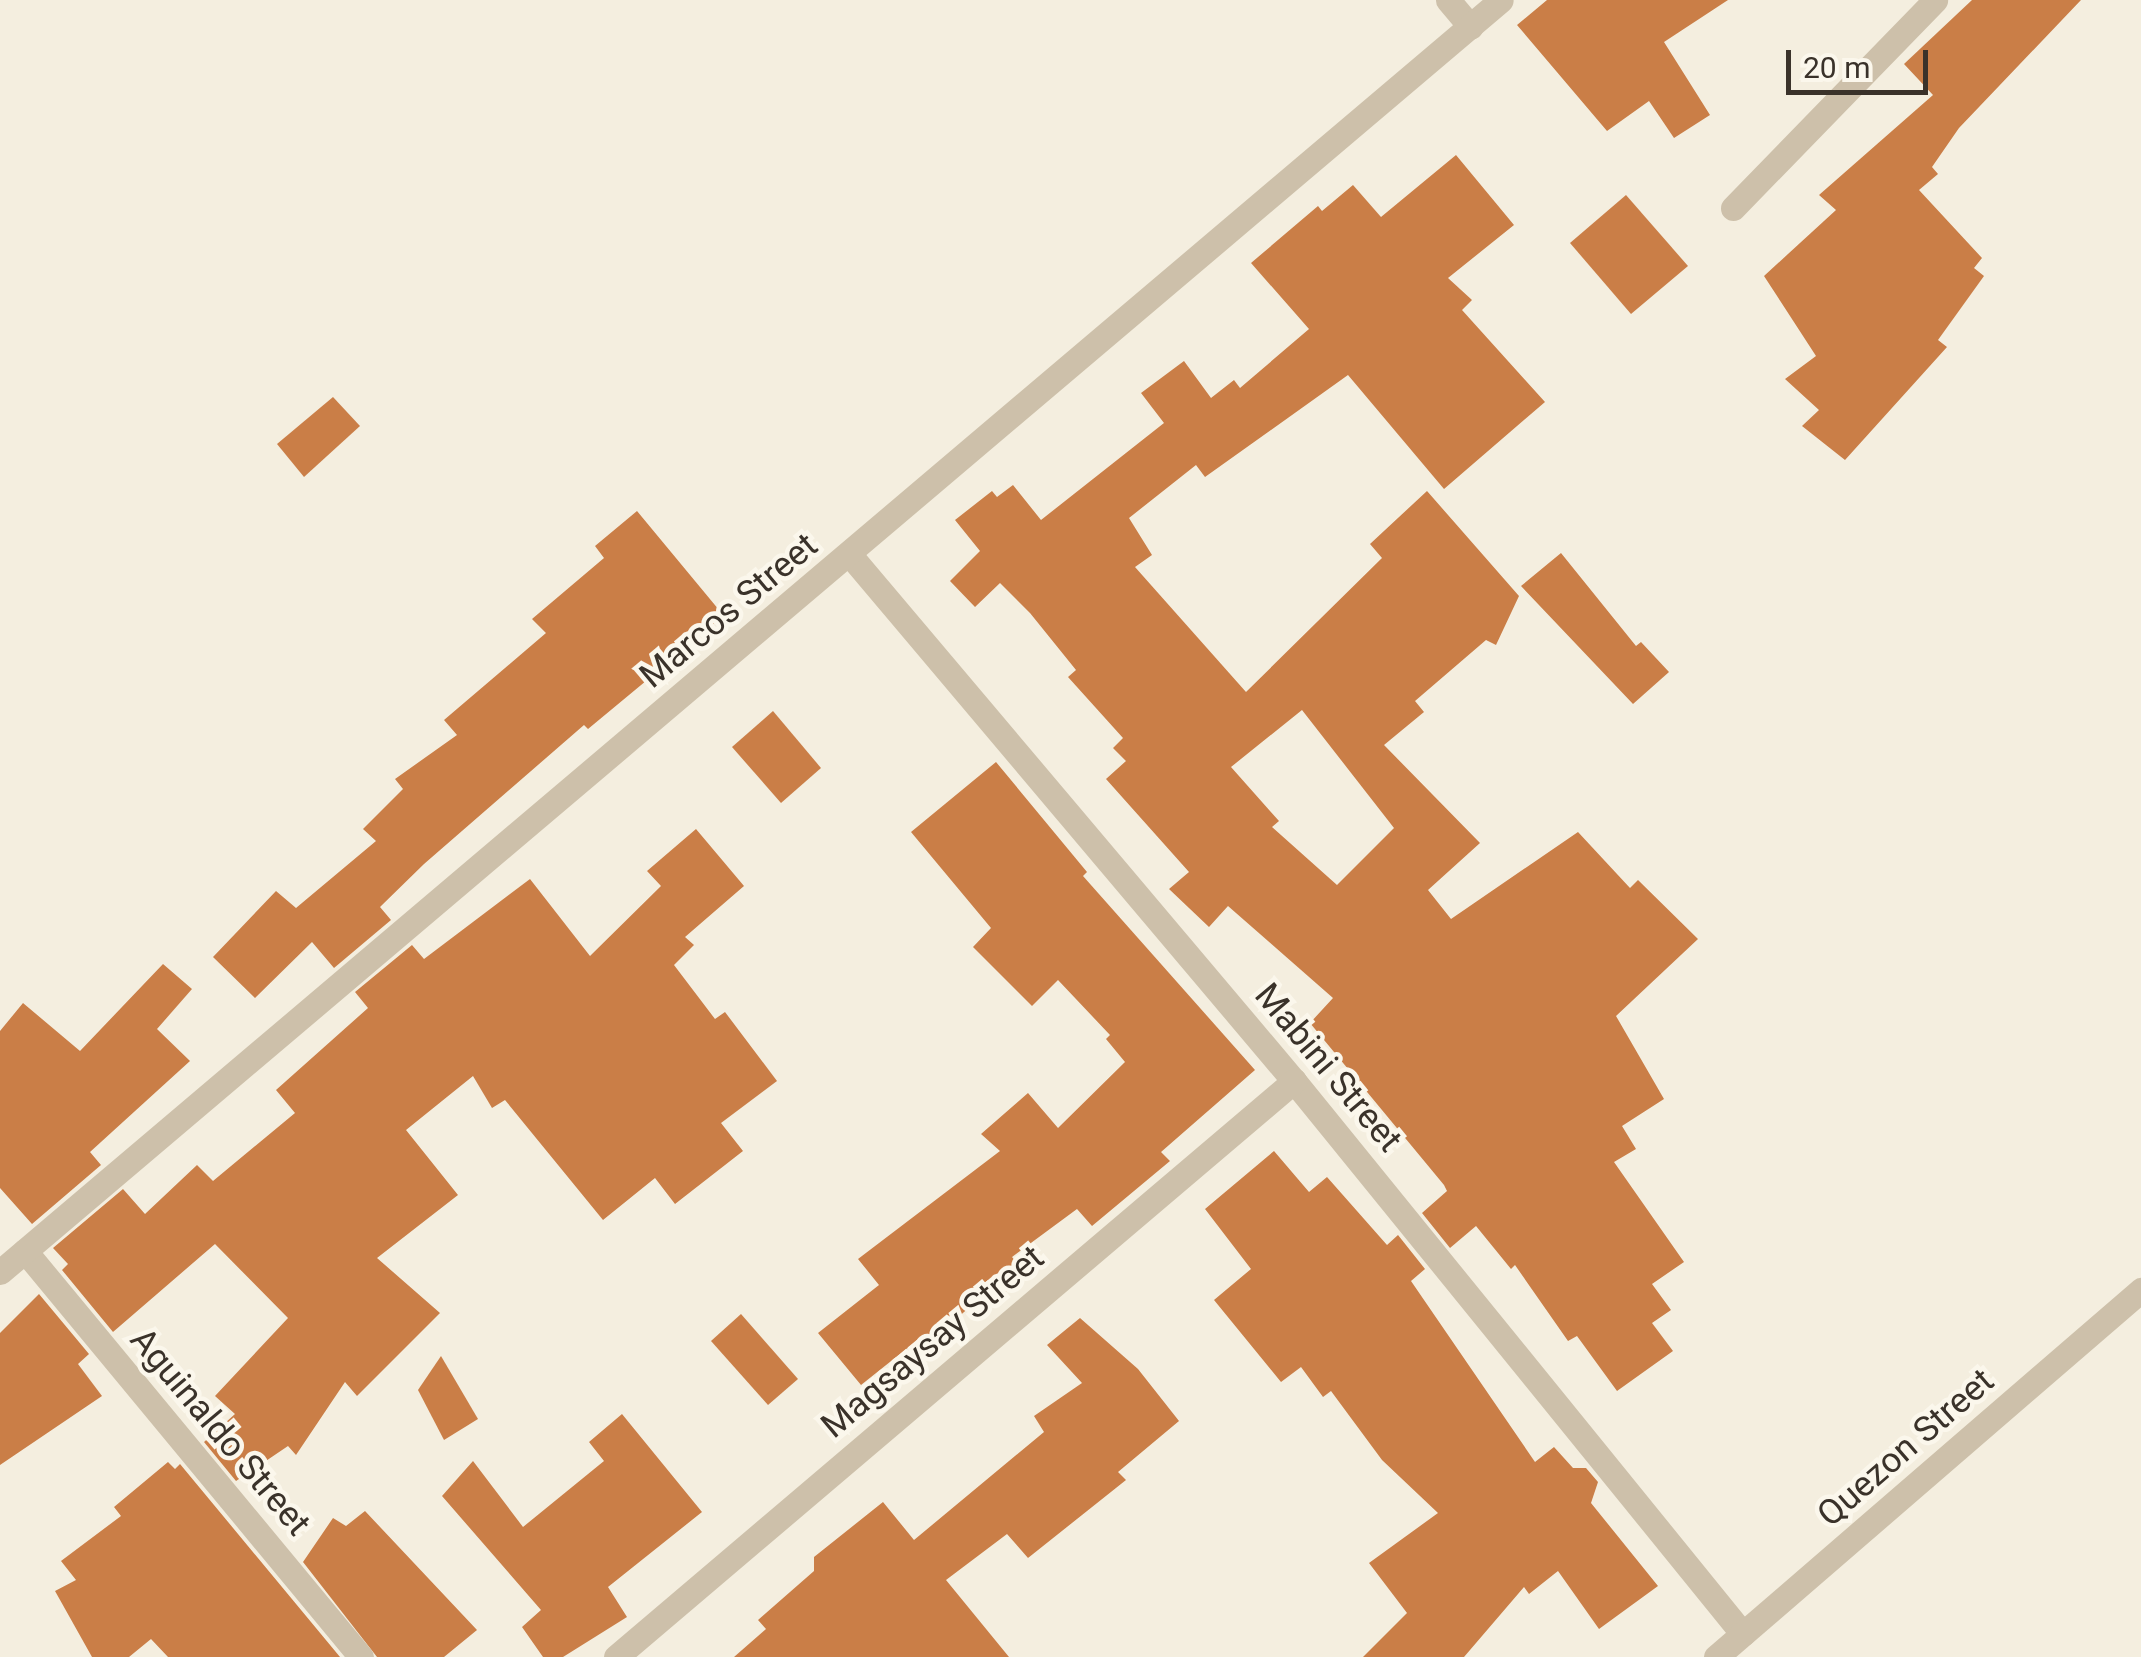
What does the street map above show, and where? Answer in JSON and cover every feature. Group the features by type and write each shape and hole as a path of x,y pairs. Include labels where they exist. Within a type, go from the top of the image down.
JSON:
{"street":[{"path":"1448,0 1471,27"},
{"name":"Marcos Street","path":"0,1272 1500,0"},
{"path":"1733,208 1935,0"},
{"name":"Mabini Street","path":"850,555 1294,1081 1744,1634"},
{"name":"Magsaysay Street","path":"616,1657 1294,1081"},
{"name":"Aguinaldo Street","path":"24,1251 361,1657"},
{"name":"Quezon Street","path":"1716,1657 2141,1290"}],"building":[{"path":"1547,0 1728,0 1664,42 1710,115 1674,138 1649,101 1607,131 1517,25"},
{"path":"1972,0 2081,0 1959,128 1932,167 1938,174 1919,190 1982,258 1974,268 1984,276 1938,340 1947,347 1845,460 1802,426 1819,410 1785,379 1816,356 1764,276 1836,210 1819,195 1933,95 1904,64"},
{"path":"1456,155 1514,225 1448,278 1472,300 1462,310 1545,402 1444,489 1348,375 1205,477 1196,465 1129,518 1152,555 1135,567 1246,692 1382,558 1370,544 1427,491 1519,596 1496,645 1486,640 1415,701 1424,712 1384,745 1480,843 1428,890 1451,919 1578,832 1630,888 1638,880 1698,939 1616,1016 1664,1099 1622,1126 1636,1149 1614,1162 1684,1262 1652,1284 1671,1310 1652,1323 1673,1351 1617,1391 1577,1336 1568,1341 1515,1265 1511,1269 1476,1226 1450,1248 1422,1213 1447,1191 1310,1023 1333,998 1228,906 1209,927 1169,889 1189,872 1106,779 1126,761 1113,748 1123,738 1068,677 1076,670 1030,613 1000,583 975,607 950,581 980,551 955,520 992,491 997,497 1013,485 1041,520 1164,423 1141,393 1184,361 1211,398 1234,380 1240,388 1309,329 1251,263 1318,206 1322,211 1353,185 1381,217","holes":["1302,710 1394,828 1337,885 1272,827 1279,821 1231,767"]},
{"path":"1626,195 1688,266 1631,314 1570,243"},
{"path":"333,397 360,426 304,477 277,444"},
{"path":"637,511 724,616 660,662 664,666 588,729 584,725 424,864 380,907 391,920 334,968 312,942 255,998 213,957 276,891 296,908 376,841 363,829 403,789 395,779 457,735 444,720 546,633 532,619 604,558 595,546"},
{"path":"1561,553 1636,646 1641,642 1669,672 1633,704 1521,586"},
{"path":"773,711 821,768 781,803 732,747"},
{"path":"996,762 1087,872 1083,876 1255,1070 1161,1152 1170,1161 1092,1226 1077,1209 1012,1257 1027,1276 996,1300 988,1291 931,1341 925,1334 861,1385 818,1333 879,1285 858,1259 1000,1151 981,1134 1028,1093 1058,1128 1125,1062 1106,1039 1110,1035 1058,980 1032,1006 973,947 991,928 911,832"},
{"path":"696,829 744,886 685,937 694,945 674,965 715,1019 725,1012 777,1081 721,1123 743,1151 675,1204 655,1178 603,1220 505,1100 492,1108 473,1076 406,1130 458,1195 377,1258 440,1313 357,1396 345,1382 296,1455 288,1446 236,1481 204,1442 235,1414 215,1396 288,1318 215,1244 113,1332 62,1270 68,1264 53,1248 123,1189 145,1214 197,1165 213,1181 295,1113 276,1090 368,1008 355,992 412,945 424,959 530,879 590,956 661,886 647,871"},
{"path":"163,964 192,989 157,1029 190,1061 90,1152 101,1165 32,1224 0,1188 0,1031 23,1003 80,1051"},
{"path":"1274,1151 1309,1192 1327,1177 1387,1245 1398,1235 1425,1269 1411,1281 1535,1462 1554,1447 1573,1468 1586,1468 1598,1482 1591,1503 1658,1586 1599,1629 1558,1571 1529,1594 1524,1587 1464,1657 1363,1657 1407,1613 1369,1563 1438,1513 1382,1460 1331,1391 1323,1397 1301,1367 1281,1382 1214,1300 1251,1269 1205,1209"},
{"path":"39,1294 89,1354 78,1364 102,1396 0,1465 0,1333"},
{"path":"741,1314 798,1379 768,1405 711,1341"},
{"path":"1080,1318 1138,1369 1179,1421 1118,1472 1126,1480 1028,1558 1007,1534 946,1580 1009,1657 734,1657 766,1629 758,1620 814,1571 814,1557 883,1502 914,1540 1044,1432 1034,1416 1082,1383 1047,1345"},
{"path":"441,1356 478,1419 444,1440 418,1390"},
{"path":"622,1414 702,1512 608,1587 627,1617 563,1657 543,1657 522,1627 541,1610 442,1496 473,1461 523,1527 604,1461 589,1442"},
{"path":"168,1462 175,1469 180,1464 340,1657 168,1657 151,1639 129,1657 92,1657 55,1591 76,1580 61,1561 121,1516 114,1507"},
{"path":"365,1511 477,1630 444,1657 377,1657 303,1562 333,1518 346,1526"}]}
